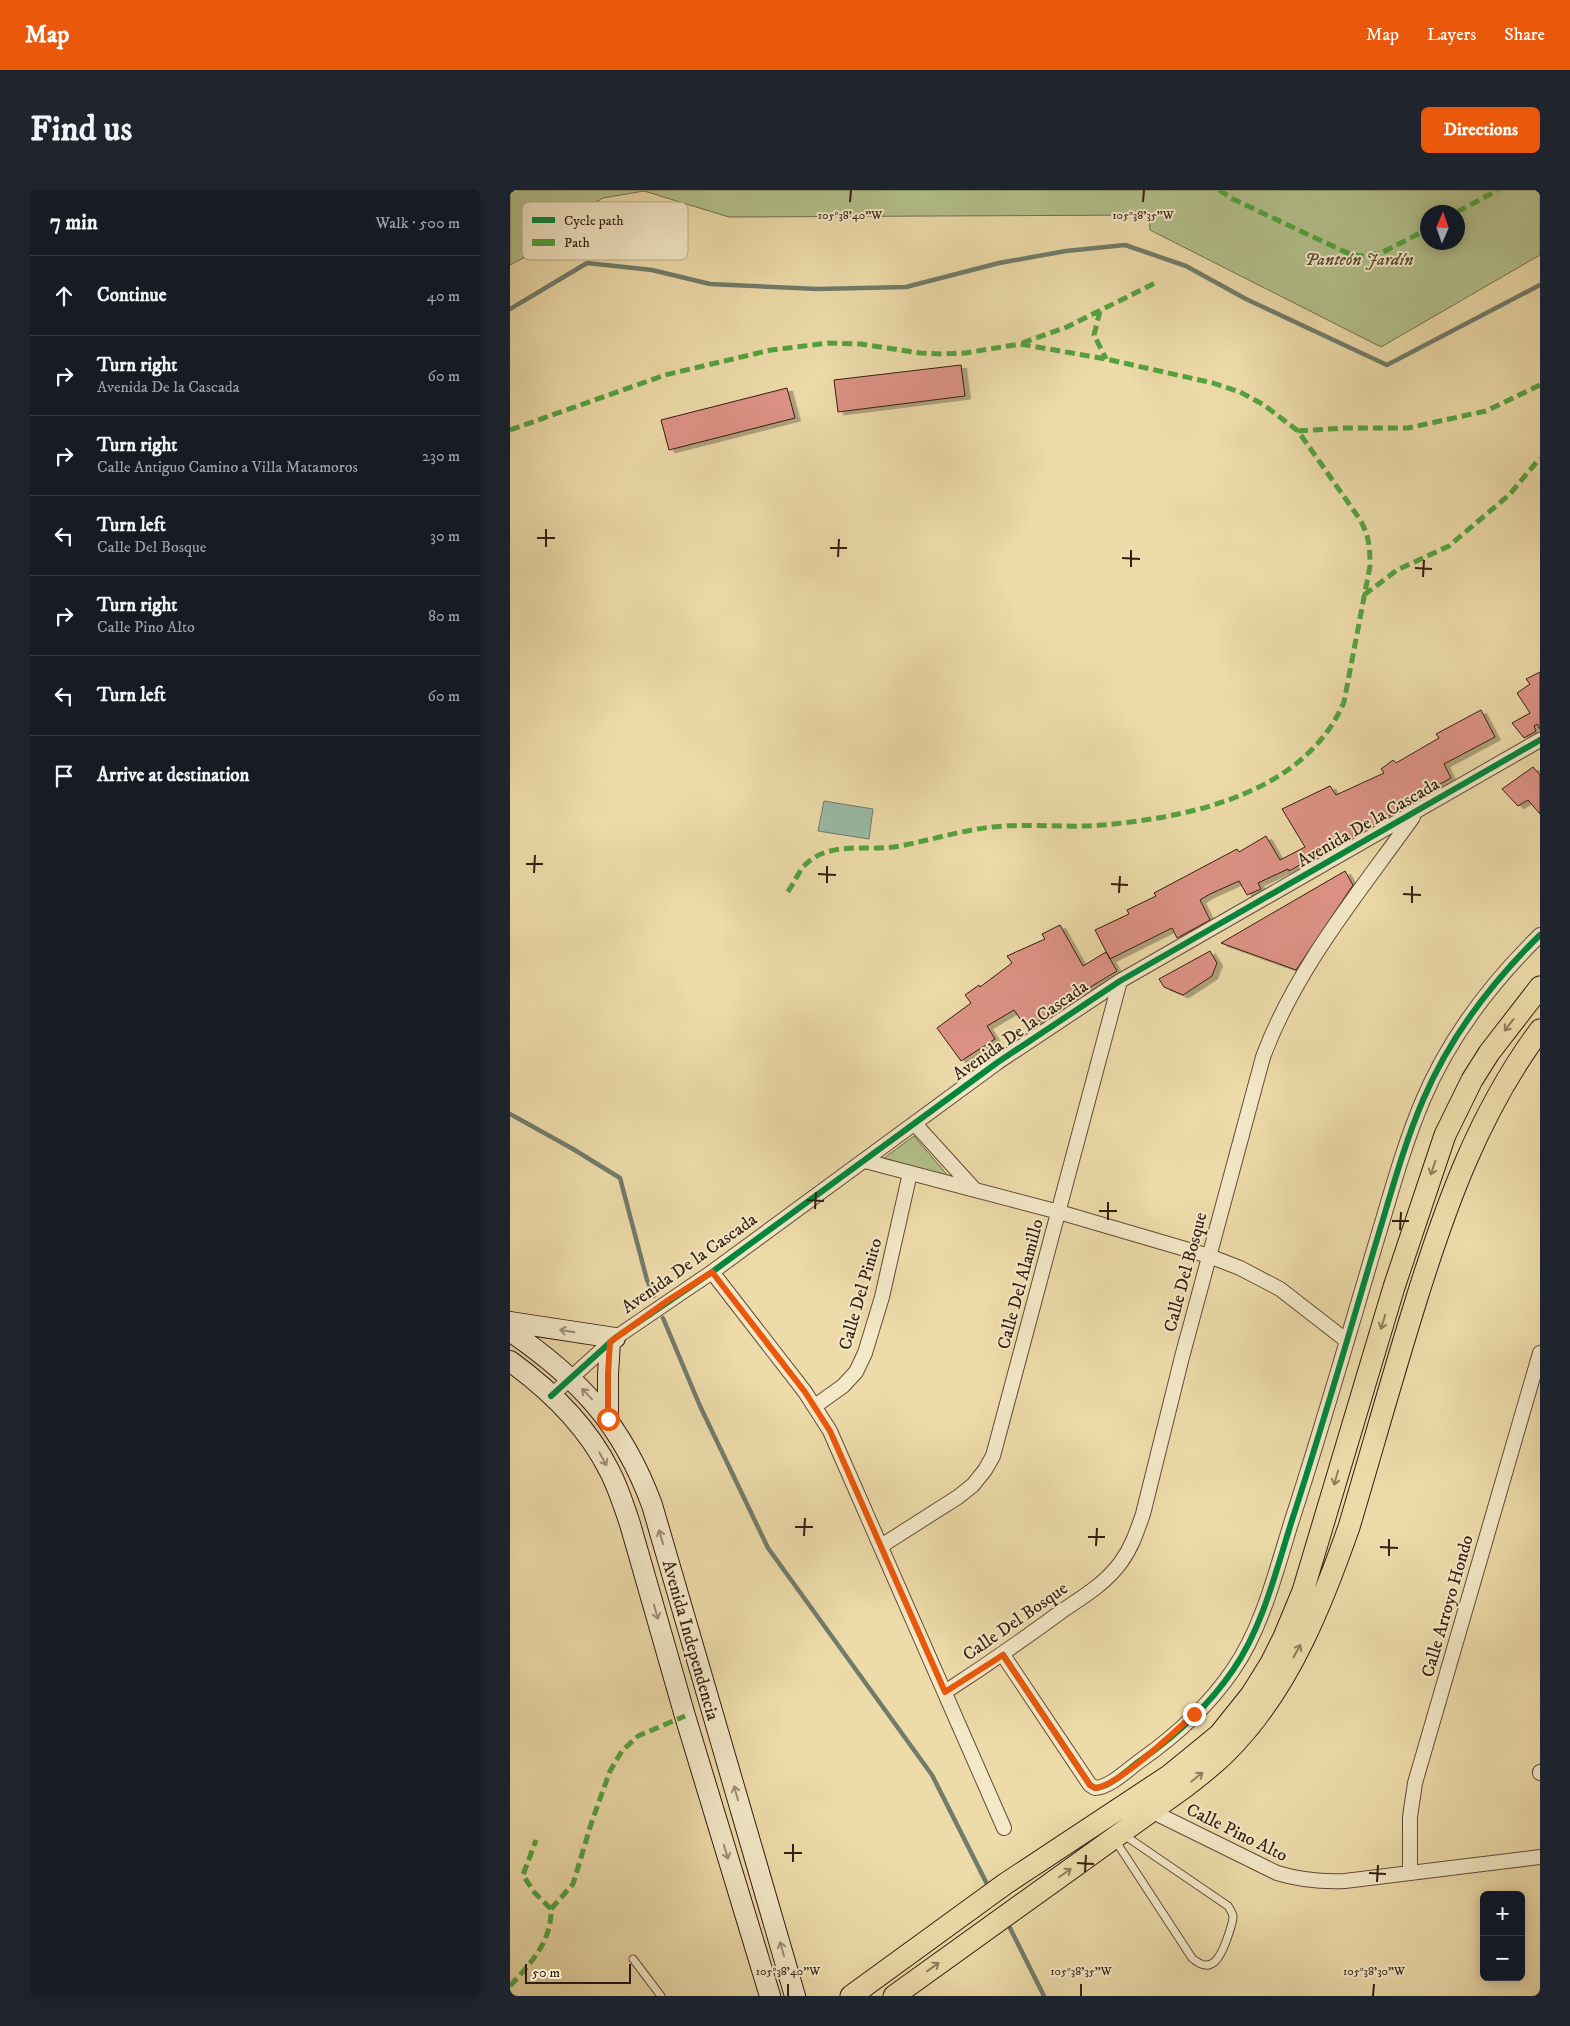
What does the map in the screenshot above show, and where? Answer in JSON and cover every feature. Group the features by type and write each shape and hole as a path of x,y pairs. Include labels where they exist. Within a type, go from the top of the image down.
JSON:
{"main road":[{"path":"851,1996 1005,1884 1170,1775 1219,1735 1251,1695 1284,1637 1303,1591 1362,1390 1442,1143 1472,1080 1506,1030 1540,987"},
{"path":"894,1996 1118,1836 1214,1764 1237,1741 1271,1696 1305,1636 1322,1599 1349,1527 1400,1351 1454,1186 1490,1108 1533,1046 1540,1030"},
{"path":"510,1322 613,1340 608,1374 608,1419"},
{"name":"Avenida Independencia","path":"510,1330 552,1361 590,1397 608,1419 632,1457 652,1505 796,1996"},
{"name":"Avenida Independencia","path":"510,1361 571,1415 598,1450 610,1471 630,1524 685,1716 770,1996"}],"street":[{"path":"1534,744 1540,755"},
{"name":"Avenida De la Cascada","path":"551,1396 613,1340 712,1272 1005,1057 1120,981 1534,744"},
{"name":"Calle Del Bosque","path":"945,1692 1003,1655 1109,1576 1121,1562 1134,1541 1143,1514 1209,1256 1263,1057 1283,1009 1310,960 1416,812"},
{"path":"1003,1655 1090,1785 1095,1788 1106,1785 1146,1757 1194,1714 1234,1669 1249,1642 1263,1607 1298,1500 1392,1188 1423,1099 1452,1043 1472,1010 1509,965 1540,935"},
{"name":"Calle Del Alamillo","path":"881,1546 958,1497 985,1470 993,1456 1120,981"},
{"path":"914,1124 975,1190"},
{"path":"864,1161 1059,1212 1209,1256 1246,1271 1280,1288 1346,1341"},
{"name":"Calle Del Pinito","path":"815,1406 843,1386 856,1372 865,1353 882,1298 910,1173"},
{"path":"712,1272 815,1406 841,1452 1004,1828"},
{"name":"Calle Arroyo Hondo","path":"1410,1873 1410,1817 1415,1783 1540,1353"},
{"name":"Calle Pino Alto","path":"1131,1802 1277,1873 1294,1879 1345,1881 1540,1857"}],"lane":[{"path":"1118,1836 1228,1906 1233,1918 1220,1957 1216,1962 1204,1964 1192,1958 1118,1836"},
{"path":"633,1959 661,1996"}],"green space":[{"name":"Panteón Jardín","path":"510,190 1540,190 1540,255 1381,347 1150,230 1149,215 729,217 688,204 688,202 680,202 644,191 603,198 596,202 522,202 522,259 510,265"},
{"path":"914,1136 949,1177 884,1158"}],"shaded area":[{"path":"824,801 873,809 869,839 818,831"}],"building":[{"path":"961,365 965,396 838,412 834,380"},
{"path":"787,388 795,418 669,450 661,420"},
{"path":"1540,672 1540,729 1537,724 1534,726 1536,731 1524,738 1512,723 1530,713 1517,693 1530,684 1526,679"},
{"path":"1481,710 1495,737 1444,764 1451,778 1424,793 1425,796 1289,871 1288,869 1258,883 1261,889 1247,895 1239,881 1210,894 1200,900 1210,920 1177,938 1172,928 1110,959 1095,930 1129,914 1127,910 1156,896 1154,893 1237,849 1239,852 1266,836 1280,860 1305,847 1282,809 1330,786 1336,795 1384,773 1381,769 1393,760 1396,763 1439,738 1436,734"},
{"path":"1533,767 1540,775 1540,814 1528,800 1518,806 1502,789"},
{"path":"1345,871 1353,885 1296,970 1221,943"},
{"path":"1060,925 1083,966 1106,952 1117,971 1027,1029 1014,1010 987,1026 995,1039 961,1061 937,1028 971,1003 965,995 979,985 980,987 1012,963 1007,956 1045,939 1042,934"},
{"path":"1210,951 1217,963 1212,976 1183,995 1164,987 1159,979"}],"waterway":[{"path":"510,309 587,263 652,270 710,284 818,289 906,287 999,263 1066,251 1125,245 1186,266 1246,299 1387,365 1540,285"},
{"path":"510,1114 620,1178 647,1280 654,1296"},
{"path":"663,1318 700,1406 768,1548 932,1775 987,1884"},
{"path":"1010,1928 1044,1996"}],"marked path":[{"path":"1219,190 1233,199 1350,254 1360,256 1381,253 1420,233"},
{"path":"1465,208 1498,190"},
{"path":"1022,343 1067,327 1155,283"},
{"path":"1100,311 1094,335 1106,359"},
{"path":"510,430 665,375 771,350 829,343 861,344 920,353 942,354 965,353 1020,344 1106,359 1213,383 1240,392 1264,405 1298,431 1359,518 1368,541 1370,566 1344,702 1326,733 1302,758 1274,779 1242,795 1208,807 1137,821 1091,826 991,827 900,846 849,848 824,853 813,858 803,867 787,893"},
{"path":"1298,431 1345,428 1408,428 1486,411 1540,385"},
{"path":"1364,595 1397,570 1449,546 1509,495 1540,458"},
{"path":"551,1909 573,1884 592,1821 610,1771 622,1751 638,1736 685,1716"},
{"path":"510,1986 539,1951 548,1931 550,1921 551,1909 534,1892 523,1875 536,1840"}],"cycle path":[{"path":"551,1396 615,1338 712,1272 998,1062 1120,981 1540,740"},
{"path":"1003,1655 1090,1785 1095,1788 1113,1781 1166,1741 1191,1719 1224,1683 1244,1653 1268,1596 1325,1416 1397,1172 1423,1100 1446,1054 1473,1011 1505,972 1540,935"}],"route":[{"path":"608,1419 610,1342 667,1301 712,1272 805,1392 830,1431 841,1452 945,1692 1003,1655 1090,1785 1095,1788 1101,1788 1106,1785 1146,1757 1194,1714"}]}
